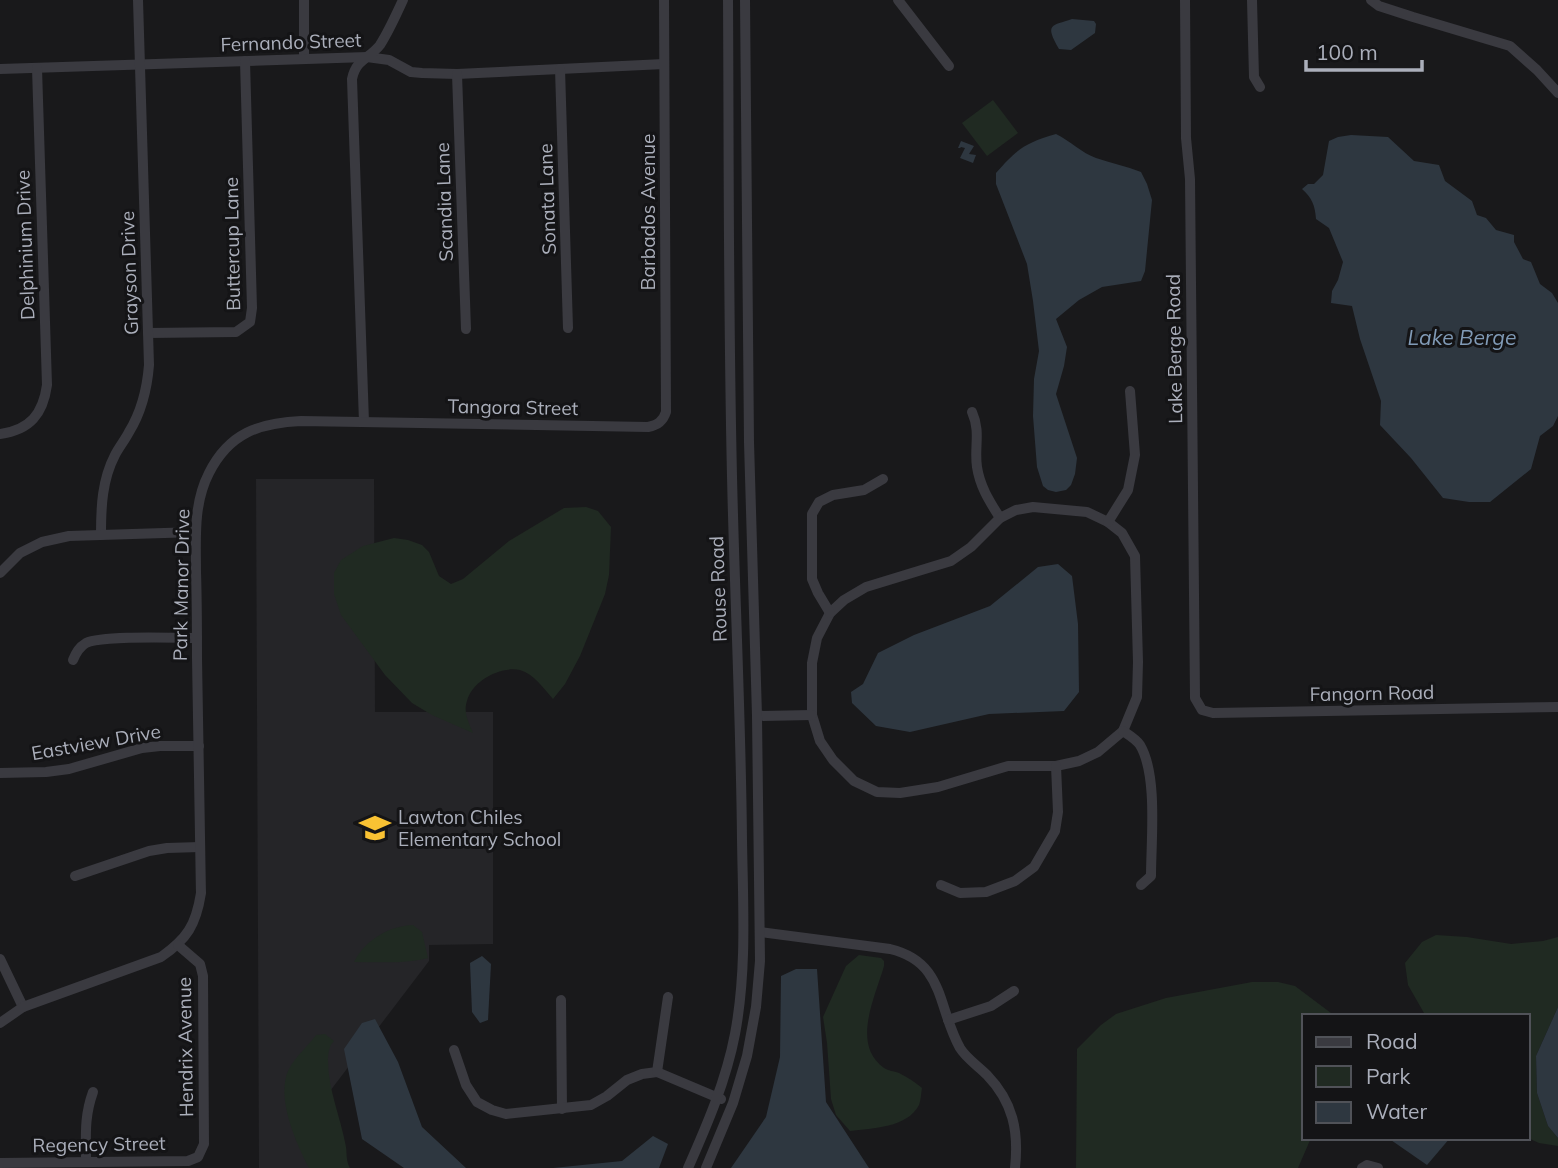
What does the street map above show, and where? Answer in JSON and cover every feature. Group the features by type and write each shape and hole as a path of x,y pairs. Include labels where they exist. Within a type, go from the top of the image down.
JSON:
{"street":[{"name":"Grayson Drive","path":"101,534 102,493 115,455 136,420 144,399 149,365 138,0"},
{"path":"303,0 304,59"},
{"path":"364,422 352,79 359,62 377,49 403,0"},
{"name":"Barbados Avenue","path":"660,422 666,412 664,0"},
{"name":"Rouse Road","path":"688,1168 729,1060 742,979 741,783 731,394 728,0"},
{"name":"Rouse Road","path":"706,1168 733,1103 747,1056 756,1007 760,961 757,716 749,442 745,0"},
{"path":"898,0 949,66"},
{"name":"Lake Berge Road","path":"1185,0 1186,138 1190,179 1195,698"},
{"path":"1252,0 1254,77 1260,88"},
{"path":"1371,0 1380,6 1413,17 1510,46 1558,93"},
{"name":"Fernando Street","path":"0,69 367,57 389,60 411,72 457,74 664,64"},
{"name":"Buttercup Lane","path":"148,333 236,331 250,322 252,308 245,61"},
{"name":"Delphinium Drive","path":"0,434 22,429 35,417 45,401 47,385 37,68"},
{"name":"Sonata Lane","path":"560,69 568,328"},
{"name":"Scandia Lane","path":"457,74 466,329"},
{"path":"1108,522 1128,490 1135,455 1130,391"},
{"path":"972,412 978,424 977,465 982,487 1000,518"},
{"name":"Park Manor Drive","path":"178,945 190,929 201,893 196,532 198,505 208,474 236,439 256,427 277,422 364,422"},
{"name":"Tangora Street","path":"364,422 648,427 660,422"},
{"path":"830,613 812,579 812,514 819,502 833,495 864,490 883,480"},
{"path":"1033,507 1087,512 1108,522 1122,533 1135,556 1137,697 1123,731 1098,752 1079,761 1056,766 1008,766 937,787 900,793 877,792 854,781 833,760 820,741 812,715 812,663 817,638 830,613 844,600 866,587 951,561 971,547 1000,518 1016,510 1033,507"},
{"path":"0,573 20,553 43,542 69,536 196,532"},
{"path":"73,660 78,650 88,643 104,639 197,638"},
{"name":"Fangorn Road","path":"1195,698 1202,710 1213,713 1558,707"},
{"path":"757,716 812,715"},
{"path":"1123,731 1138,742 1147,759 1152,791 1151,876 1141,885"},
{"name":"Eastview Drive","path":"0,773 69,769 142,748 199,746"},
{"path":"941,885 960,893 986,892 1015,881 1034,867 1055,831 1058,812 1056,766"},
{"path":"75,876 149,851 200,847"},
{"path":"760,932 890,949 907,954 926,968 961,1050 999,1087 1009,1106 1016,1133 1015,1168"},
{"path":"0,1023 23,1007 161,957 178,945"},
{"name":"Hendrix Avenue","path":"178,945 200,964 203,976 204,1144 198,1157"},
{"path":"0,959 23,1007"},
{"path":"948,1020 991,1006 1014,991"},
{"path":"657,1072 668,997"},
{"path":"561,1000 562,1109"},
{"path":"454,1050 466,1085 477,1102 506,1114 591,1105 627,1080 657,1072 733,1103"},
{"path":"86,1162 86,1120 93,1092"},
{"name":"Regency Street","path":"0,1163 188,1161 198,1157"},
{"path":"1362,1168 1378,1168"}],"shaded area":[{"name":"Lawton Chiles Elementary School","path":"256,479 374,479 375,712 493,712 493,944 429,945 429,961 327,1095 345,1168 259,1168"}],"green space":[{"path":"993,100 1018,133 987,156 962,123"},
{"path":"586,507 598,511 611,527 609,575 605,594 580,656 565,684 553,699 538,682 520,670 504,670 488,676 475,687 467,701 466,714 473,733 412,703 385,675 341,615 334,594 334,573 341,560 363,546 394,538 422,545 429,552 439,576 451,584 463,579 509,541 564,508"},
{"path":"413,925 422,932 428,958 400,962 354,962 371,941 387,931"},
{"path":"1436,935 1511,944 1558,937 1558,1007 1536,1056 1537,1093 1548,1126 1558,1138 1558,1146 1530,1139 1530,1014 1425,1014 1408,985 1405,963 1422,942"},
{"path":"859,955 881,958 884,961 868,1020 867,1034 874,1058 884,1068 902,1075 922,1088 919,1105 914,1113 898,1123 850,1131 836,1115 831,1099 823,1017 846,966"},
{"path":"1252,982 1278,982 1295,986 1332,1014 1302,1014 1302,1140 1310,1140 1298,1168 1076,1168 1077,1049 1116,1014 1166,998"},
{"path":"325,1034 334,1041 329,1052 329,1072 350,1168 309,1168 293,1133 286,1106 284,1092 289,1069 316,1035"}],"water":[{"path":"1072,19 1094,21 1095,33 1071,50 1059,49 1052,34 1052,27"},
{"path":"1056,134 1091,156 1141,172 1152,200 1145,271 1141,281 1102,287 1079,300 1056,319 1067,347 1056,394 1077,458 1071,485 1066,490 1056,492 1043,486 1037,467 1033,416 1034,379 1039,351 1033,301 1027,264 996,184 996,173 1022,148"},
{"name":"Lake Berge","path":"1351,135 1388,137 1414,161 1439,165 1445,181 1472,201 1477,215 1486,218 1496,230 1514,235 1514,242 1523,259 1531,262 1540,284 1552,293 1558,303 1558,416 1553,426 1540,436 1531,469 1490,502 1443,498 1380,425 1381,401 1352,306 1331,303 1332,291 1343,262 1329,228 1316,219 1312,202 1302,189 1308,184 1314,184 1323,175 1329,141"},
{"path":"961,141 974,146 969,154 976,155 973,163 960,158 965,148 958,148"},
{"path":"1058,564 1072,576 1078,624 1079,692 1064,711 989,714 910,732 876,726 852,703 851,692 863,684 878,653 914,635 990,606 1038,567"},
{"path":"482,956 491,964 488,1020 480,1023 472,1012 470,963"},
{"path":"796,969 817,969 826,1102 869,1168 731,1168 766,1117 780,1057 781,976"},
{"path":"1558,1007 1558,1138 1548,1126 1537,1093 1536,1056"},
{"path":"375,1019 398,1062 422,1127 466,1168 404,1168 362,1139 344,1049 362,1023"},
{"path":"653,1136 668,1144 659,1168 553,1168 622,1161"},
{"path":"1391,1140 1448,1140 1427,1165"}],"place":[{"name":"Lawton Chiles Elementary School","path":"375,828"}]}
